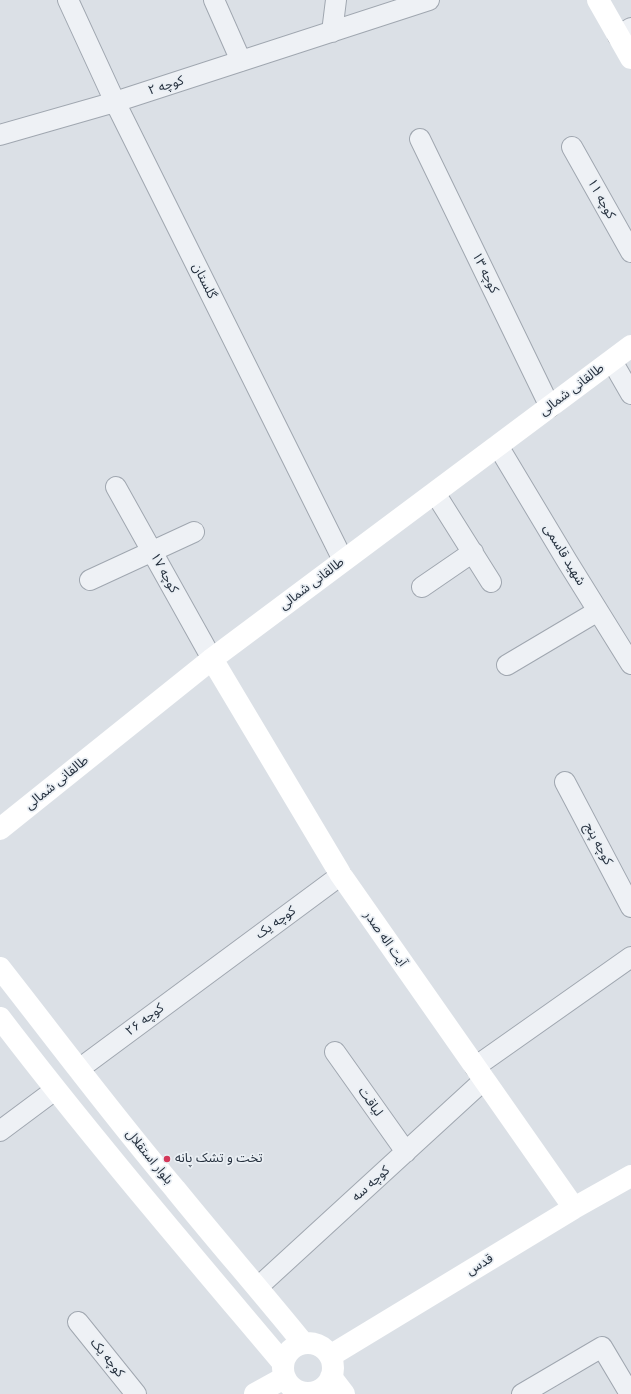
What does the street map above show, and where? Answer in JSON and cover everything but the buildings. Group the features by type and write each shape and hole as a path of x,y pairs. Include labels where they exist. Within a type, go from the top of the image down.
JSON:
{"main road":[{"path":"598,0 625,32 631,58"},
{"name":"طالقانی شمالی","path":"0,829 212,659 631,346"},
{"name":"آیت اله صدر","path":"212,659 341,875 574,1208"},
{"name":"بلوار استقلال","path":"0,968 174,1189 258,1287 303,1343"},
{"path":"0,1018 55,1090 158,1215 294,1386 311,1393 323,1388 338,1386 330,1356 318,1345 303,1343 290,1350 285,1356 294,1386"},
{"name":"قدس","path":"330,1356 574,1208 631,1176"},
{"path":"255,1394 294,1386"}],"street":[{"name":"گلستان","path":"68,0 115,102 344,560"},
{"path":"214,0 241,61"},
{"path":"336,0 332,32 429,0"},
{"name":"کوچه ۲","path":"0,135 115,102 332,32"},
{"name":"کوچه ۱۳","path":"420,138 550,407"},
{"name":"کوچه ۱۱","path":"572,147 631,252"},
{"path":"612,361 631,394"},
{"name":"شهید قاسمی","path":"498,446 631,664"},
{"name":"کوچه ۱۷","path":"116,487 212,659"},
{"path":"436,492 491,582"},
{"path":"90,580 194,532"},
{"path":"422,587 473,552"},
{"path":"506,665 598,611"},
{"name":"کوچه پنج","path":"565,782 631,906"},
{"name":"کوچه یک","path":"212,970 341,875"},
{"name":"کوچه سه","path":"258,1287 406,1152 480,1073 631,957"},
{"name":"کوچه ۲۶","path":"79,1070 212,970"},
{"name":"لیاقت","path":"335,1052 406,1152"},
{"path":"0,1131 55,1090"},
{"name":"کوچه یک","path":"78,1322 136,1394"},
{"path":"522,1394 602,1347 630,1394"}],"place":[{"name":"تخت و تشک پانه","path":"167,1159"}]}
